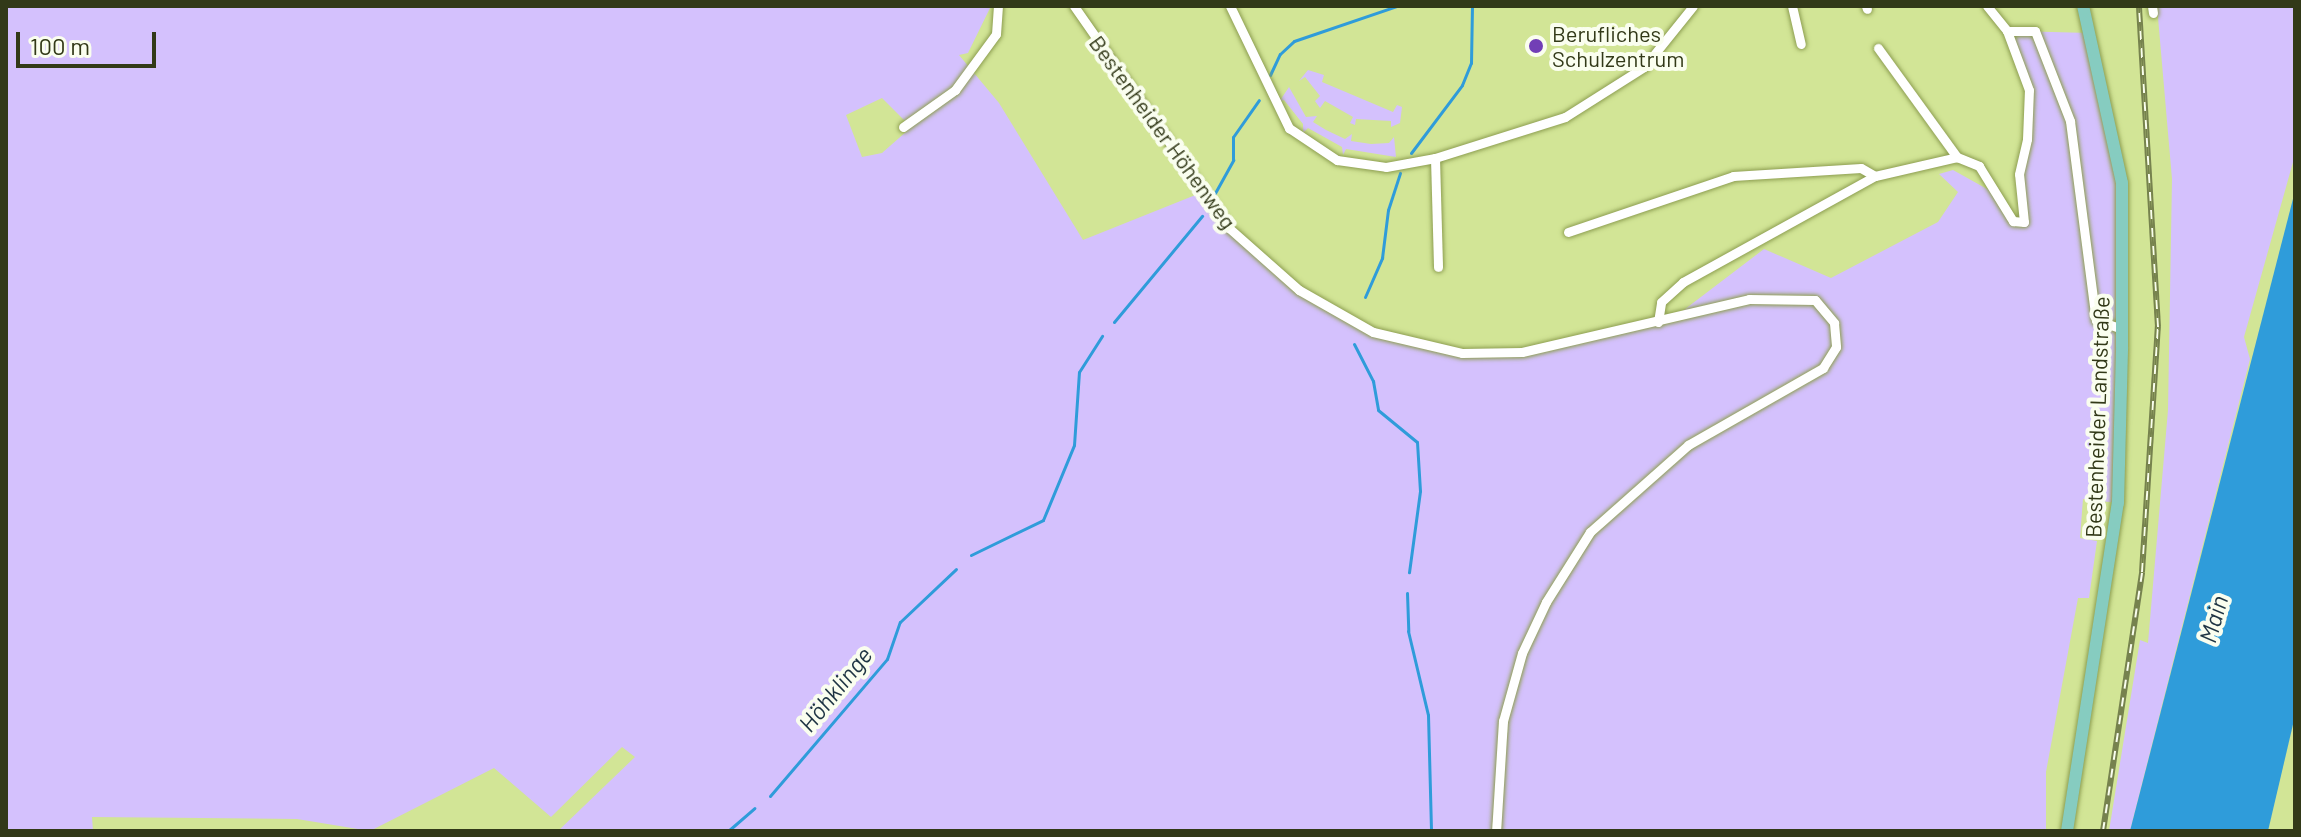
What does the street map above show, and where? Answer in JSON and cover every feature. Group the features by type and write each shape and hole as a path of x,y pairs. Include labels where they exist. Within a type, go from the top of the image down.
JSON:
{"main road":[{"name":"Bestenheider Landstraße","path":"2067,831 2118,503 2122,329 2122,183 2083,6"}],"street":[{"path":"903,127 955,90 996,34 998,6"},
{"name":"Bestenheider Höhenweg","path":"1074,6 1229,228 1299,290 1373,332 1462,353 1522,352 1749,299 1815,300 1834,323 1836,347 1823,368 1688,445 1590,532 1546,602 1522,653 1503,721 1496,831"},
{"path":"1230,6 1283,120 1298,136 1337,160 1374,167 1435,158 1565,117 1644,67 1693,6"},
{"path":"1792,6 1801,44"},
{"path":"1878,48 1957,157 1979,166 2013,221 2024,222 2019,174 2029,90 2007,31 1987,6"},
{"path":"2007,31 2035,31 2070,121 2096,320 2122,329"},
{"path":"1658,322 1661,302 1683,282 1875,176 1957,157"},
{"path":"1435,158 1438,267"},
{"path":"1568,232 1733,176 1861,168 1875,176"}],"shaded area":[{"path":"6,6 991,6 968,53 959,55 999,103 1083,240 1203,192 1229,228 1299,290 1373,332 1463,353 1522,352 1672,319 1764,249 1831,278 1938,222 1958,192 1939,174 1953,170 1996,194 2018,224 2029,90 2007,31 2090,33 2122,183 2118,503 2083,499 2080,538 2097,541 2089,598 2078,598 2046,772 2046,831 558,831 635,757 622,747 551,817 494,768 370,831 297,819 92,817 93,831 6,831","holes":["882,98 906,122 907,131 882,153 862,157 846,115"]},
{"path":"2157,6 2295,6 2295,155 2244,337 2250,359 2130,831 2109,831 2140,640 2148,643 2168,410 2172,179"},
{"path":"1308,70 1324,75 1322,82 1393,112 1397,105 1402,107 1400,123 1391,127 1391,121 1356,119 1355,125 1350,123 1353,117 1325,101 1320,108 1315,101 1320,96 1305,77 1299,81"},
{"path":"1289,87 1306,117 1317,116 1313,122 1345,139 1352,134 1351,141 1389,143 1394,137 1396,157 1346,149 1343,155 1342,147 1308,128 1303,133 1303,124 1284,100 1279,102"}],"water":[{"name":"Main","path":"2295,191 2295,716 2268,831 2130,831"}],"waterway":[{"name":"Höhklinge","path":"1270,75 1280,54 1294,41 1397,6"},
{"path":"1411,153 1462,85 1471,63 1472,6"},
{"name":"Höhklinge","path":"1215,193 1233,160 1233,137 1259,100"},
{"path":"1365,297 1382,258 1388,210 1400,173"},
{"name":"Höhklinge","path":"1114,322 1202,216"},
{"name":"Höhklinge","path":"971,555 1043,520 1074,445 1079,372 1102,336"},
{"path":"1354,344 1373,381 1378,410 1417,442 1420,491 1409,572"},
{"name":"Höhklinge","path":"770,796 887,659 900,622 956,569"},
{"path":"1407,593 1408,631 1428,715 1431,831"},
{"name":"Höhklinge","path":"728,831 754,808"}],"railway":[{"path":"2103,831 2142,572 2158,327 2139,6"}],"place":[{"name":"Berufliches Schulzentrum","path":"1536,46"}]}
